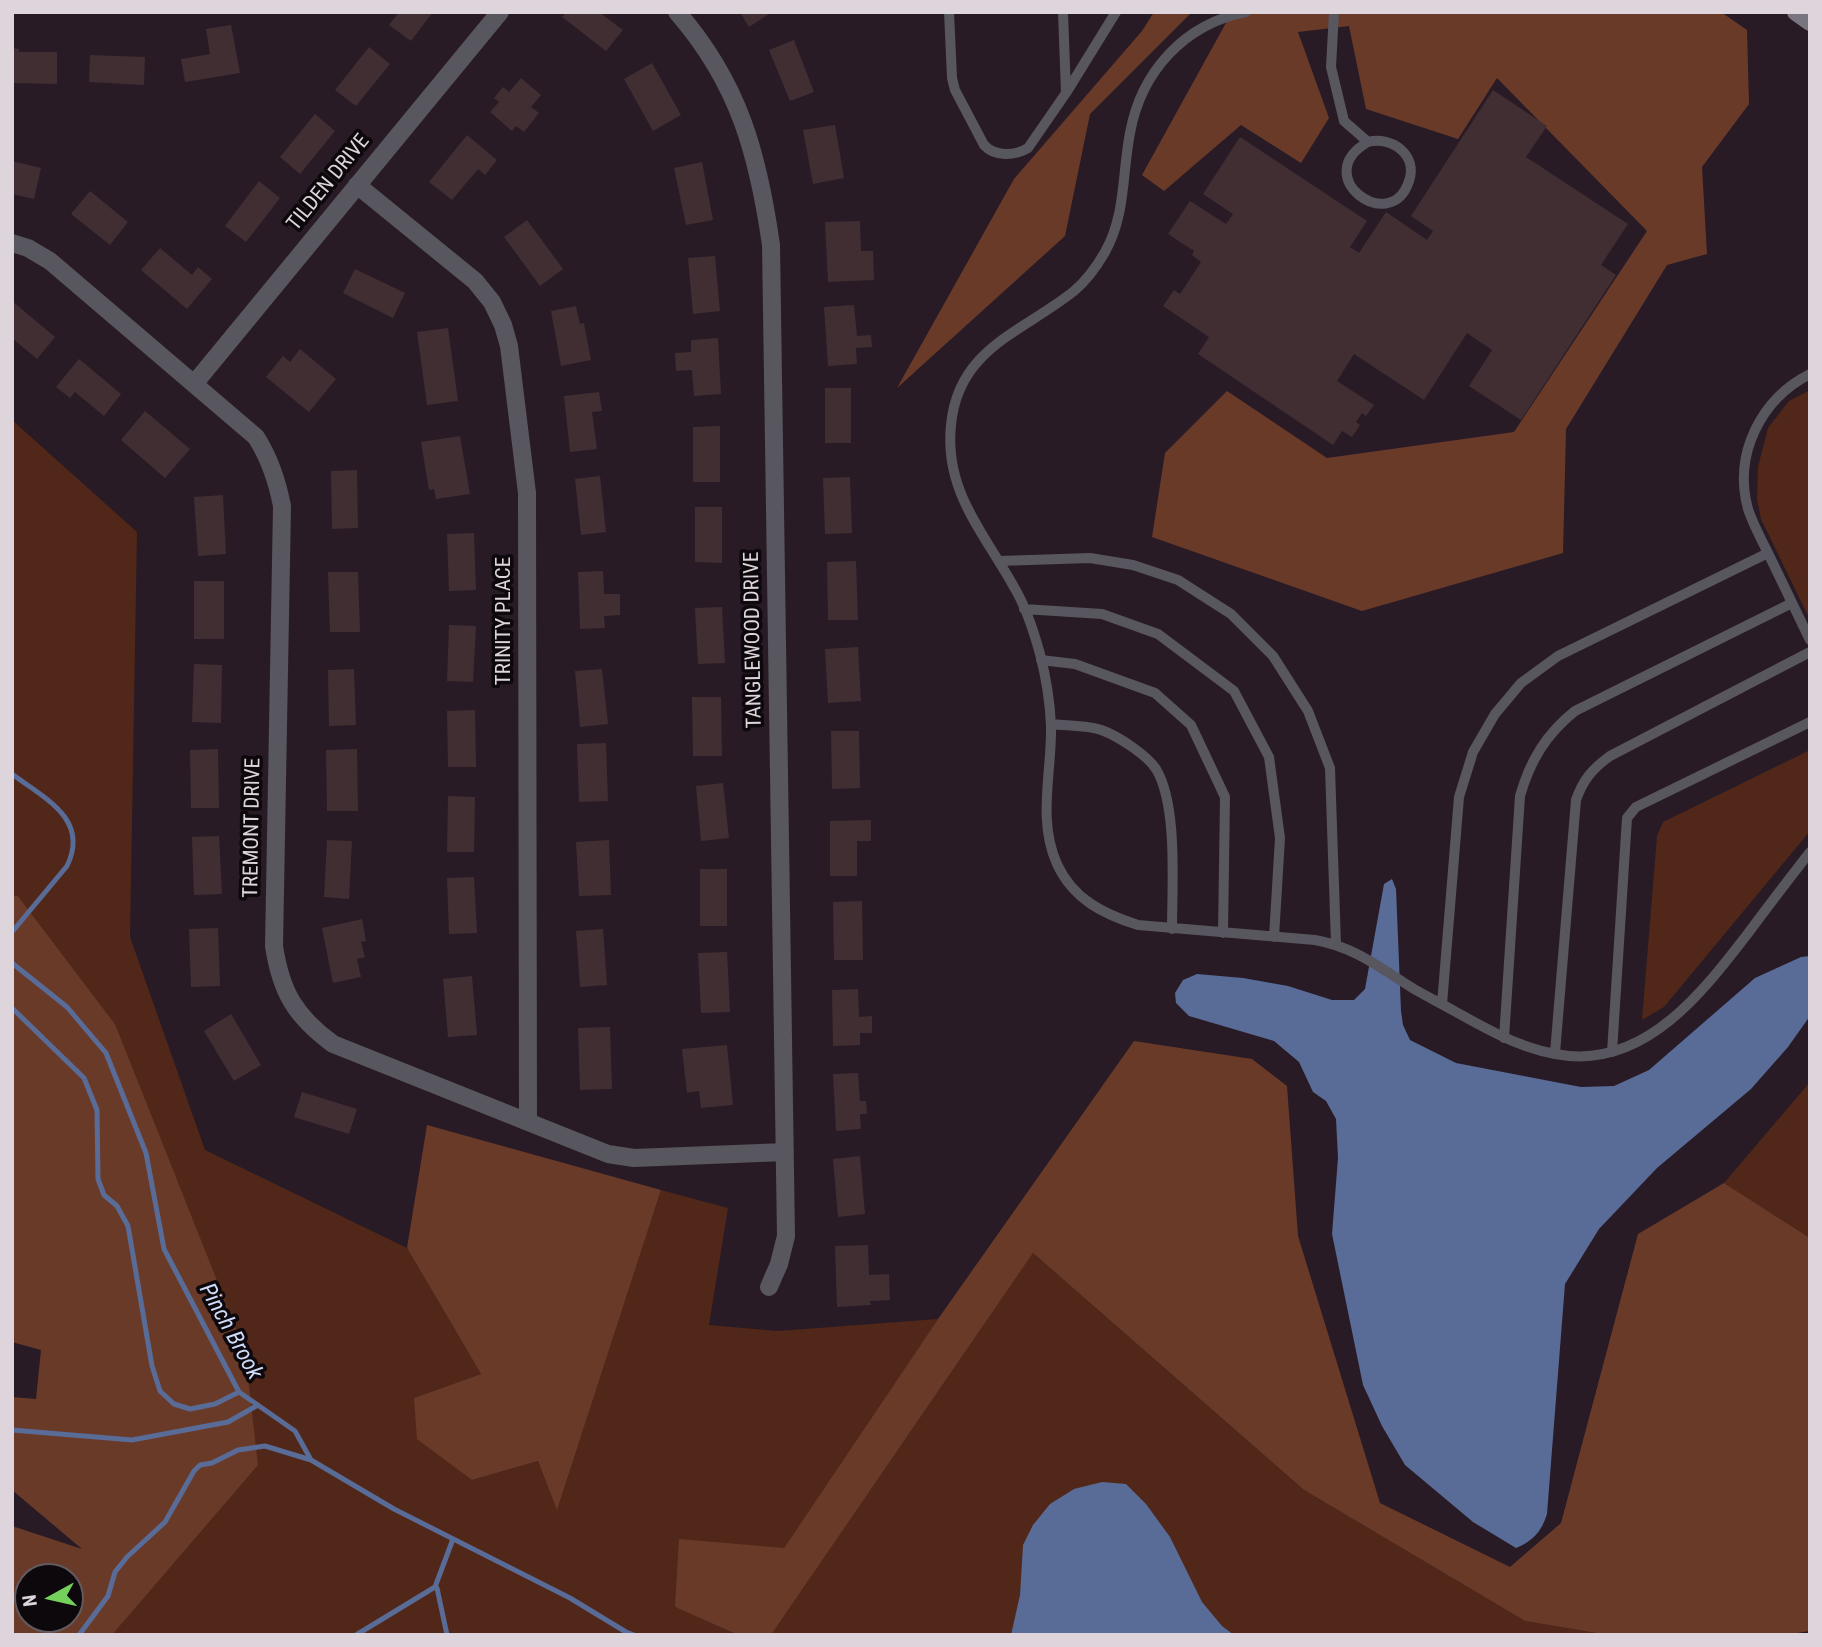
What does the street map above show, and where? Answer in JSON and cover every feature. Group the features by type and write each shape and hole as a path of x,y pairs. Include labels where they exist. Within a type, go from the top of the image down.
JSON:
{"street":[{"name":"TILDEN DRIVE","path":"194,384 500,12"},
{"name":"TANGLEWOOD DRIVE","path":"677,12 712,58 734,96 764,194 771,245 786,1236 779,1264 769,1287"},
{"path":"1796,12 1810,22"},
{"name":"TRINITY PLACE","path":"357,185 475,281 492,303 503,325 509,346 527,493 528,1122"},
{"name":"TREMONT DRIVE","path":"12,243 28,248 50,261 256,437 268,457 277,481 282,506 274,922 278,971 287,995 298,1013 312,1029 333,1044 608,1154 634,1158 785,1152"}],"lane":[{"path":"949,12 952,78 956,90 978,134 989,151 997,154 1021,152 1028,148 1116,12"},
{"path":"1063,12 1066,93"},
{"path":"1246,12 1201,28 1180,42 1162,61 1147,82 1136,109 1129,134 1122,202 1106,250 1092,272 1075,290 999,340 980,358 956,398 951,423 950,453 954,478 963,502 1024,608 1041,660 1051,724 1046,822 1049,843 1069,886 1091,905 1138,925 1336,944 1356,952 1415,989 1503,1038 1569,1056 1591,1055 1612,1052 1643,1038 1685,1009 1720,969 1810,852"},
{"path":"1334,12 1331,67 1344,121 1368,142 1384,140 1398,146 1410,166 1408,184 1403,193 1385,203 1364,200 1350,185 1348,164 1352,154 1368,142"},
{"path":"1810,374 1792,383 1776,397 1763,414 1752,437 1746,462 1748,507 1810,640"},
{"path":"1442,1004 1459,797 1473,752 1495,714 1521,683 1558,656 1768,553"},
{"path":"999,562 1090,558 1133,565 1178,580 1231,614 1273,656 1308,711 1330,768 1336,944"},
{"path":"1503,1038 1520,796 1526,774 1538,751 1555,727 1575,711 1792,603"},
{"path":"1024,608 1102,614 1158,634 1234,691 1269,757 1280,838 1275,937"},
{"path":"1555,1053 1576,800 1582,782 1593,768 1610,755 1810,652"},
{"path":"1041,660 1075,663 1155,693 1191,725 1225,797 1223,933"},
{"path":"1612,1052 1627,818 1636,807 1810,722"},
{"path":"1051,724 1102,730 1128,744 1155,769 1167,803 1172,843 1172,929"}],"shaded area":[{"path":"1154,12 1192,12 1090,114 1065,236 897,388 1014,179 1142,31"},
{"path":"1232,12 1721,12 1747,30 1749,104 1702,167 1707,254 1667,265 1566,429 1563,553 1362,611 1152,537 1165,453 1227,391 1327,458 1514,432 1647,231 1497,78 1458,139 1366,109 1349,26 1298,32 1329,118 1301,163 1241,125 1164,191 1142,175"},
{"path":"1810,390 1810,620 1761,519 1757,499 1758,467 1768,428 1789,401"},
{"path":"12,420 137,532 130,937 205,1150 407,1248 481,1374 414,1398 472,1480 538,1461 557,1509 661,1190 728,1208 709,1325 778,1331 938,1319 784,1548 675,1607 738,1635 112,1635 257,1465 115,1024 18,896 12,895"},
{"path":"1810,750 1810,831 1664,1007 1642,1020 1657,836 1663,822"},
{"path":"12,895 18,896 115,1024 245,1351 258,1465 112,1635 12,1635 12,1526 82,1549 12,1490 12,1397 36,1399 41,1350 12,1342"},
{"path":"1134,1041 1252,1059 1287,1086 1298,1236 1380,1503 1510,1567 1561,1523 1638,1234 1724,1183 1810,1238 1809,1631 1786,1635 1608,1635 1525,1621 1304,1490 1033,1253 771,1635 738,1635 675,1607 679,1539 784,1548 938,1319"},
{"path":"1810,1082 1810,1238 1724,1183"},
{"path":"427,1125 661,1190 557,1510 538,1461 472,1480 417,1439 414,1398 481,1374 407,1248"},
{"path":"1033,1253 1304,1490 1525,1621 1608,1635 771,1635"}],"water":[{"path":"1392,879 1396,889 1401,1011 1403,1025 1410,1040 1456,1063 1581,1087 1614,1086 1649,1070 1755,978 1801,957 1810,956 1810,1016 1788,1047 1751,1089 1657,1168 1599,1229 1565,1284 1547,1514 1536,1535 1516,1548 1473,1522 1405,1465 1382,1426 1363,1385 1332,1234 1338,1158 1336,1119 1326,1101 1313,1092 1299,1062 1274,1041 1189,1016 1176,1003 1175,993 1183,980 1197,974 1288,986 1332,1000 1354,1000 1365,989 1384,884"},
{"path":"1102,1482 1126,1484 1146,1504 1170,1537 1202,1602 1222,1626 1234,1635 1011,1635 1020,1595 1023,1545 1033,1525 1050,1504 1074,1489"}],"building":[{"path":"399,12 433,12 411,41 389,25"},
{"path":"566,12 599,12 623,30 606,51 562,17"},
{"path":"740,12 772,12 749,27"},
{"path":"231,25 240,73 185,82 181,59 210,54 206,29"},
{"path":"794,40 814,92 790,101 769,50"},
{"path":"369,47 390,64 356,106 335,90"},
{"path":"12,48 19,49 19,52 57,52 57,84 12,83"},
{"path":"90,55 145,57 144,85 89,82"},
{"path":"652,63 681,115 653,131 624,79"},
{"path":"521,78 541,95 531,107 539,113 524,132 516,126 512,131 490,112 499,102 494,98 503,87 509,92"},
{"path":"1493,90 1547,126 1526,157 1628,224 1601,265 1616,275 1521,420 1469,386 1492,350 1467,333 1424,400 1354,354 1337,381 1374,405 1366,416 1362,413 1356,422 1360,425 1352,437 1342,431 1333,445 1198,354 1209,337 1163,306 1174,290 1180,294 1201,262 1192,255 1194,251 1168,234 1190,201 1226,224 1233,214 1203,194 1240,137 1367,221 1350,247 1359,253 1386,212 1427,240 1433,231 1411,216"},
{"path":"315,114 335,131 300,174 280,157"},
{"path":"835,125 844,178 813,184 803,130"},
{"path":"467,135 497,160 485,175 478,169 452,200 429,182"},
{"path":"12,161 41,168 34,199 12,194"},
{"path":"702,162 713,220 686,225 674,168"},
{"path":"259,181 280,198 246,242 225,226"},
{"path":"90,191 128,222 110,245 71,214"},
{"path":"527,220 563,269 540,286 504,237"},
{"path":"860,221 861,251 873,251 874,280 828,282 825,222"},
{"path":"160,248 192,275 198,267 212,279 187,309 141,270"},
{"path":"715,256 720,311 693,314 688,258"},
{"path":"355,269 405,293 393,318 343,293"},
{"path":"12,301 55,337 37,359 12,338"},
{"path":"854,305 857,336 871,335 872,347 856,348 857,364 828,366 824,307"},
{"path":"576,306 580,324 584,323 591,360 561,366 551,311"},
{"path":"448,328 458,401 427,405 417,332"},
{"path":"718,338 721,394 694,396 692,370 676,371 675,353 691,352 691,340"},
{"path":"300,349 336,379 309,412 266,377 283,356 290,362"},
{"path":"79,359 121,394 104,416 75,392 70,398 56,387"},
{"path":"825,388 851,388 851,443 825,443"},
{"path":"599,392 602,411 592,412 597,449 570,452 564,396"},
{"path":"145,411 190,449 165,478 121,440"},
{"path":"720,426 720,482 693,482 693,427"},
{"path":"460,436 470,494 436,499 434,489 429,490 421,442"},
{"path":"357,470 358,528 332,529 331,471"},
{"path":"600,476 606,532 581,535 575,479"},
{"path":"850,477 852,533 825,534 823,478"},
{"path":"223,495 226,554 198,556 194,497"},
{"path":"695,507 722,507 722,563 695,562"},
{"path":"474,533 476,590 449,591 447,534"},
{"path":"856,561 858,620 828,620 827,562"},
{"path":"603,571 604,594 620,594 620,615 604,616 605,628 580,629 578,572"},
{"path":"328,572 358,572 360,632 330,632"},
{"path":"194,581 224,581 224,639 194,639"},
{"path":"722,607 725,663 698,664 695,608"},
{"path":"449,625 476,626 473,682 447,681"},
{"path":"858,647 861,701 828,703 825,649"},
{"path":"194,664 222,665 221,723 192,722"},
{"path":"354,669 356,725 329,726 328,670"},
{"path":"602,669 608,724 580,727 575,671"},
{"path":"692,697 721,697 722,756 693,756"},
{"path":"475,710 476,767 448,767 447,711"},
{"path":"831,731 859,731 860,788 832,789"},
{"path":"606,743 608,801 579,802 577,744"},
{"path":"218,749 219,808 191,808 190,750"},
{"path":"357,749 358,811 327,811 326,750"},
{"path":"723,783 729,838 701,841 696,786"},
{"path":"448,796 475,797 474,852 447,852"},
{"path":"871,820 871,841 857,841 857,876 830,876 830,821"},
{"path":"219,836 222,894 194,895 192,837"},
{"path":"327,840 352,841 349,899 324,897"},
{"path":"609,840 611,895 579,896 576,842"},
{"path":"700,869 727,869 727,926 700,926"},
{"path":"474,877 477,933 449,934 447,878"},
{"path":"862,901 863,960 834,960 833,902"},
{"path":"362,919 366,941 361,942 365,957 357,959 361,977 333,983 322,928"},
{"path":"218,928 220,986 191,987 189,929"},
{"path":"603,929 607,985 580,987 576,931"},
{"path":"727,952 730,1012 701,1013 698,953"},
{"path":"472,976 477,1035 448,1037 443,979"},
{"path":"858,989 859,1017 872,1016 872,1033 860,1033 860,1045 833,1046 832,990"},
{"path":"231,1014 261,1065 234,1081 204,1031"},
{"path":"610,1027 612,1089 580,1090 578,1028"},
{"path":"727,1045 733,1105 701,1108 699,1091 687,1093 682,1049"},
{"path":"858,1073 860,1101 866,1101 867,1114 860,1114 861,1129 836,1131 833,1074"},
{"path":"302,1092 357,1109 349,1134 294,1117"},
{"path":"860,1156 865,1214 838,1217 833,1159"},
{"path":"868,1245 869,1275 889,1274 890,1300 870,1301 871,1305 837,1307 835,1246"}],"waterway":[{"path":"12,774 50,801 60,811 73,835 73,850 67,866 12,932"},
{"name":"Pinch Brook","path":"12,963 67,1007 106,1053 146,1153 164,1249 239,1392 295,1431 311,1460 394,1509 570,1598 634,1635"},
{"path":"12,1008 84,1078 97,1110 98,1179 104,1195 117,1206 128,1226 152,1366 160,1391 174,1404 190,1409 215,1404 239,1392"},
{"path":"12,1430 132,1440 228,1422 258,1405"},
{"path":"79,1635 108,1596 115,1572 127,1557 165,1522 200,1465 212,1463 238,1450 265,1446 311,1460"},
{"path":"356,1635 435,1587 453,1539"},
{"path":"437,1588 447,1635"}]}
